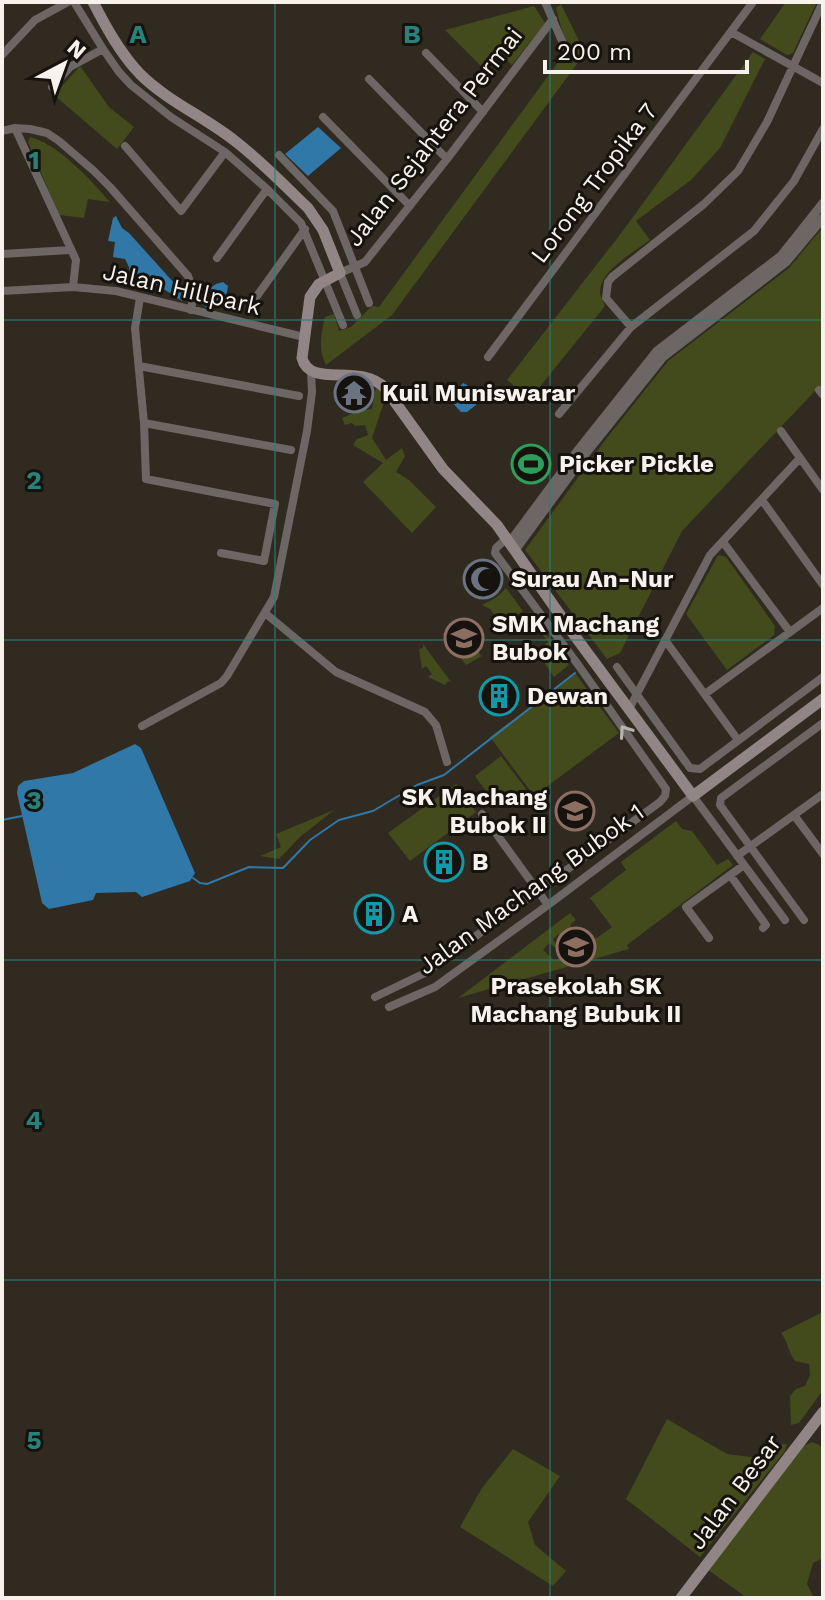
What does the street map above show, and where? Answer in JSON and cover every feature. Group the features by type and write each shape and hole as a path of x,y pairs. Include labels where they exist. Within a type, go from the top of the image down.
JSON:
{"main road":[{"path":"93,2 122,51 142,76 234,139 308,208 323,230 340,273 319,284 310,297 302,362 311,372 357,375 380,383 390,394 438,462 487,513 510,543 693,796 823,699"},
{"name":"Jalan Besar","path":"681,1598 823,1412"}],"street":[{"path":"2,55 35,20 68,2"},
{"path":"74,2 103,49 131,85 171,117 225,152 288,209 305,229 343,325"},
{"path":"545,2 565,48"},
{"name":"Lorong Tropika 7","path":"488,357 753,2"},
{"path":"631,327 606,298 608,282 704,204 738,171 767,122 823,2"},
{"name":"Jalan Sejahtera Permai","path":"340,273 365,262 553,19"},
{"path":"731,32 823,83"},
{"path":"52,87 70,67 103,49"},
{"path":"426,53 483,112"},
{"path":"369,79 447,159"},
{"path":"323,117 410,206"},
{"path":"2,131 15,128 47,133 94,171 188,276 194,292 191,310"},
{"path":"15,128 76,260 73,287"},
{"path":"559,414 631,327 754,231 794,181 823,129"},
{"path":"125,146 181,211 225,152"},
{"path":"279,155 333,211 369,303"},
{"path":"217,258 267,189"},
{"path":"545,502 579,449 657,351 781,256 823,203"},
{"path":"375,997 425,973 665,796 666,789 495,553 496,548 510,543 663,357 786,262 823,218"},
{"path":"257,296 305,229"},
{"path":"2,244 4,254 70,250"},
{"path":"340,273 357,315"},
{"name":"Jalan Hillpark","path":"2,291 73,287 116,291 304,337"},
{"path":"140,298 135,328 146,479 275,504 264,561 221,553"},
{"path":"139,366 299,396"},
{"path":"142,726 221,683 274,597 307,431 311,372"},
{"path":"144,423 291,450"},
{"path":"781,431 823,490"},
{"path":"629,709 710,555 800,458"},
{"path":"762,500 823,585"},
{"path":"723,542 790,632"},
{"path":"705,694 823,608"},
{"path":"265,613 336,672 425,712 436,725 447,762"},
{"path":"559,640 572,632"},
{"path":"665,640 738,740"},
{"path":"617,667 694,770 700,769 823,677"},
{"path":"596,690 608,681"},
{"path":"804,920 720,805 721,798 823,723"},
{"path":"737,856 823,794"},
{"path":"693,796 785,920"},
{"name":"Jalan Machang Bubok 1","path":"389,1007 435,987 693,796"},
{"path":"482,814 548,905"},
{"path":"794,815 823,854"},
{"path":"709,938 686,907 744,865"},
{"path":"730,875 766,925 763,928"}],"green space":[{"path":"786,2 817,2 793,53 787,55 760,39"},
{"path":"561,4 585,53 392,315 326,365 321,348 325,317 334,314 339,331 351,327 372,306 379,307 567,50 556,8"},
{"path":"534,6 545,23 512,65 500,53 483,68 445,30"},
{"path":"753,52 765,59 720,148 691,180 636,221 650,240 605,277 600,293 605,306 530,399 507,380 622,232"},
{"path":"80,66 109,107 134,127 117,149 54,95"},
{"path":"30,137 62,155 110,202 88,199 84,218 59,215 28,142"},
{"path":"823,227 823,385 682,531 620,653 607,659 525,550 668,361 789,268"},
{"path":"376,387 386,396 372,438 386,460 402,448 405,456 396,472 409,480 436,507 412,533 363,482 383,463 353,445 357,439 368,435 365,425 345,425 342,418 372,409"},
{"path":"718,555 726,557 775,626 774,635 727,670 686,614"},
{"path":"506,588 523,611 501,623 490,609 482,605"},
{"path":"530,612 569,665 554,677 536,651 548,642 527,614"},
{"path":"457,622 461,628 465,624 483,648 478,652 482,656 466,665 443,634"},
{"path":"423,644 451,682 445,685 428,677 432,674 426,666 422,669 419,649 423,648"},
{"path":"575,673 619,733 534,796 490,737"},
{"path":"501,756 526,789 499,809 475,776"},
{"path":"456,784 476,812 410,861 388,833"},
{"path":"334,810 300,837 279,859 260,856 281,847 276,834"},
{"path":"676,821 682,829 692,831 717,865 728,859 733,865 627,945 629,949 458,998 570,913 576,920 570,925 576,933 571,937 566,934 568,939 565,941 559,934 553,939 556,948 549,943 543,950 555,961 587,938 591,942 612,927 590,898 626,870 621,862"},
{"path":"823,1312 823,1390 799,1423 791,1425 790,1396 796,1389 805,1386 810,1375 809,1364 795,1361 781,1333"},
{"path":"667,1419 727,1454 764,1455 787,1444 785,1451 700,1557 626,1499"},
{"path":"812,1442 823,1449 823,1558 813,1563 807,1584 814,1598 747,1598 707,1569 804,1446"},
{"path":"513,1449 560,1476 528,1522 535,1545 566,1571 553,1586 460,1527 482,1488"}],"water":[{"path":"318,127 341,148 308,176 285,154"},
{"path":"116,216 122,228 184,294 182,301 153,284 134,281 125,259 113,257 115,242 108,241"},
{"path":"223,282 228,286 222,301 208,308 200,303 201,294"},
{"path":"463,383 478,395 476,405 467,412 461,412 449,399"},
{"path":"135,744 141,748 195,873 190,881 142,897 136,892 96,893 93,900 49,909 42,903 18,786 24,781 73,773"}],"waterway":[{"path":"193,878 207,884 249,867 283,868 310,840 339,820 373,811 417,785 444,775 575,673"},
{"path":"2,820 22,816"}],"place":[{"name":"Kuil Muniswarar","path":"354,393"},
{"name":"Picker Pickle","path":"531,464"},
{"name":"Surau An-Nur","path":"483,579"},
{"name":"SMK Machang Bubok","path":"464,638"},
{"name":"Dewan","path":"499,696"},
{"name":"SK Machang Bubok II","path":"575,811"},
{"name":"B","path":"444,862"},
{"name":"A","path":"374,914"},
{"name":"Prasekolah SK Machang Bubuk II","path":"576,947"}]}
